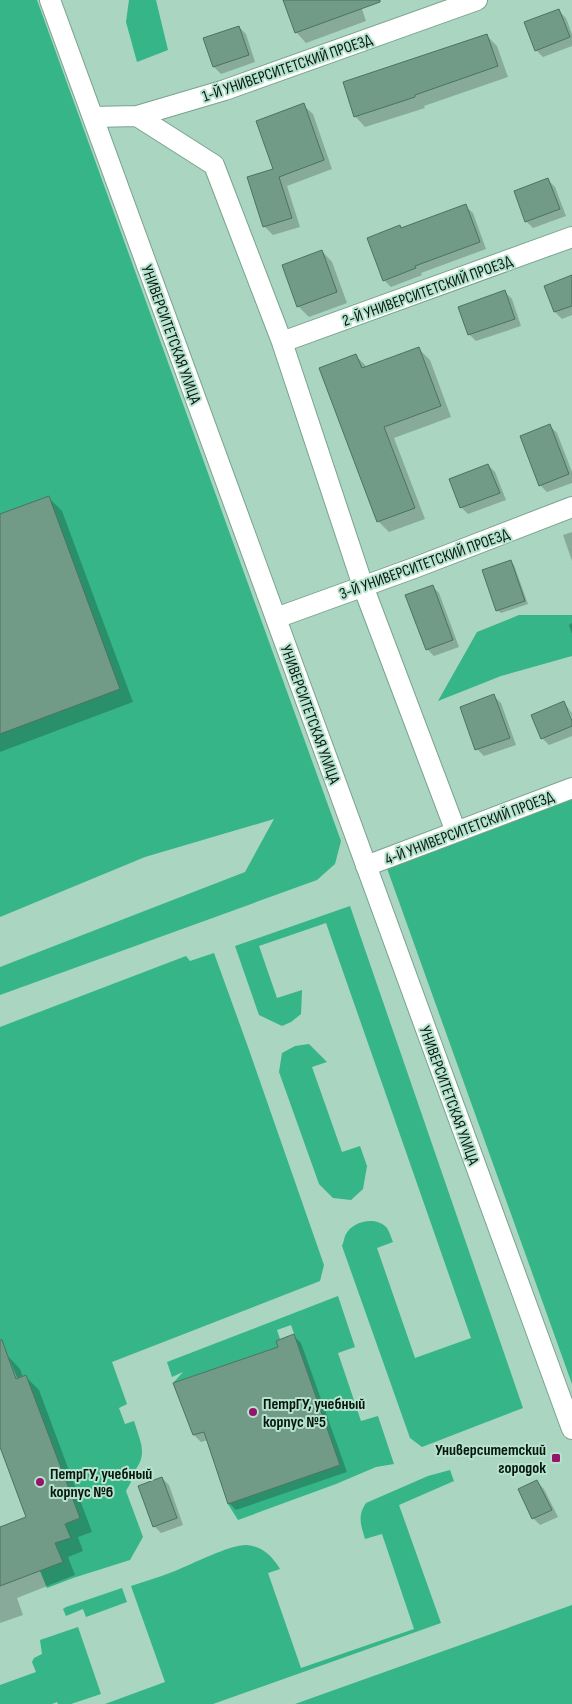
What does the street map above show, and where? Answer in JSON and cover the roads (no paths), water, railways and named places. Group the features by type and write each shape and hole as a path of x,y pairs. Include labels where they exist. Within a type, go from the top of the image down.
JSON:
{"street":[{"name":"УНИВЕРСИТЕТСКАЯ УЛИЦА","path":"50,0 572,1428"},
{"name":"1-Й УНИВЕРСИТЕТСКИЙ ПРОЕЗД","path":"94,117 137,116 225,90 477,0"},
{"path":"137,116 214,165 282,342 363,586 456,832"},
{"name":"2-Й УНИВЕРСИТЕТСКИЙ ПРОЕЗД","path":"282,342 572,238"},
{"name":"3-Й УНИВЕРСИТЕТСКИЙ ПРОЕЗД","path":"276,618 572,508"},
{"name":"4-Й УНИВЕРСИТЕТСКИЙ ПРОЕЗД","path":"366,866 572,788"}],"place":[{"name":"ПетрГУ, учебный корпус №5","path":"253,1412"},
{"name":"Университетский городок","path":"556,1458"},
{"name":"ПетрГУ, учебный корпус №6","path":"40,1482"}]}
